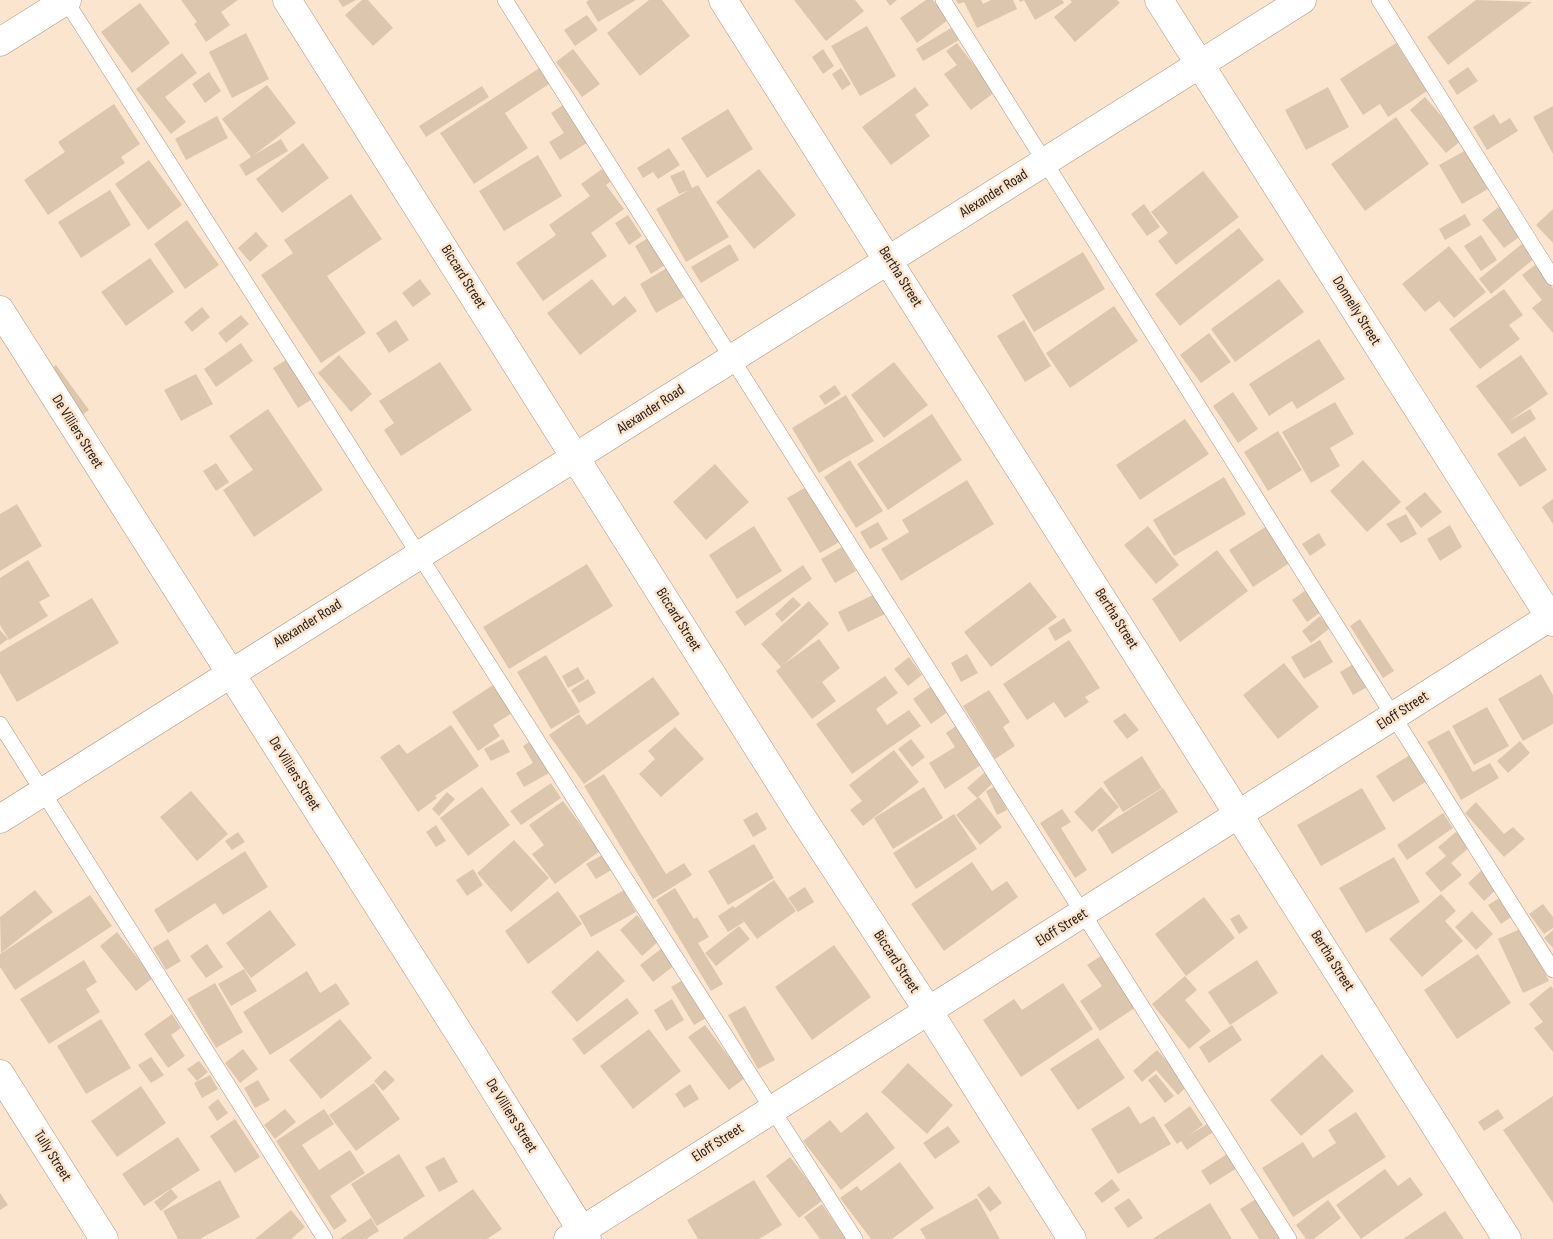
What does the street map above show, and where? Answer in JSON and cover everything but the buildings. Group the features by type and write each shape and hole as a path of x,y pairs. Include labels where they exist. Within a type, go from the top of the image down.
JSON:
{"street":[{"path":"0,42 66,0"},
{"name":"Biccard Street","path":"287,0 796,808 929,1012 1072,1239"},
{"name":"Bertha Street","path":"723,0 890,260 1507,1239"},
{"name":"Donnelly Street","path":"1159,0 1552,618"},
{"name":"Alexander Road","path":"0,819 230,673 577,458 732,358 1302,0"},
{"name":"De Villiers Street","path":"0,310 473,1055 579,1236"},
{"name":"Eloff Street","path":"579,1236 773,1108 929,1012 1552,618"},
{"name":"Tully Street","path":"0,1074 104,1239"}],"lane":[{"path":"66,0 418,556 773,1108 855,1239"},
{"path":"504,0 1290,1239"},
{"path":"943,0 1553,970"},
{"path":"1378,0 1553,278"},
{"path":"0,724 325,1239"}]}
